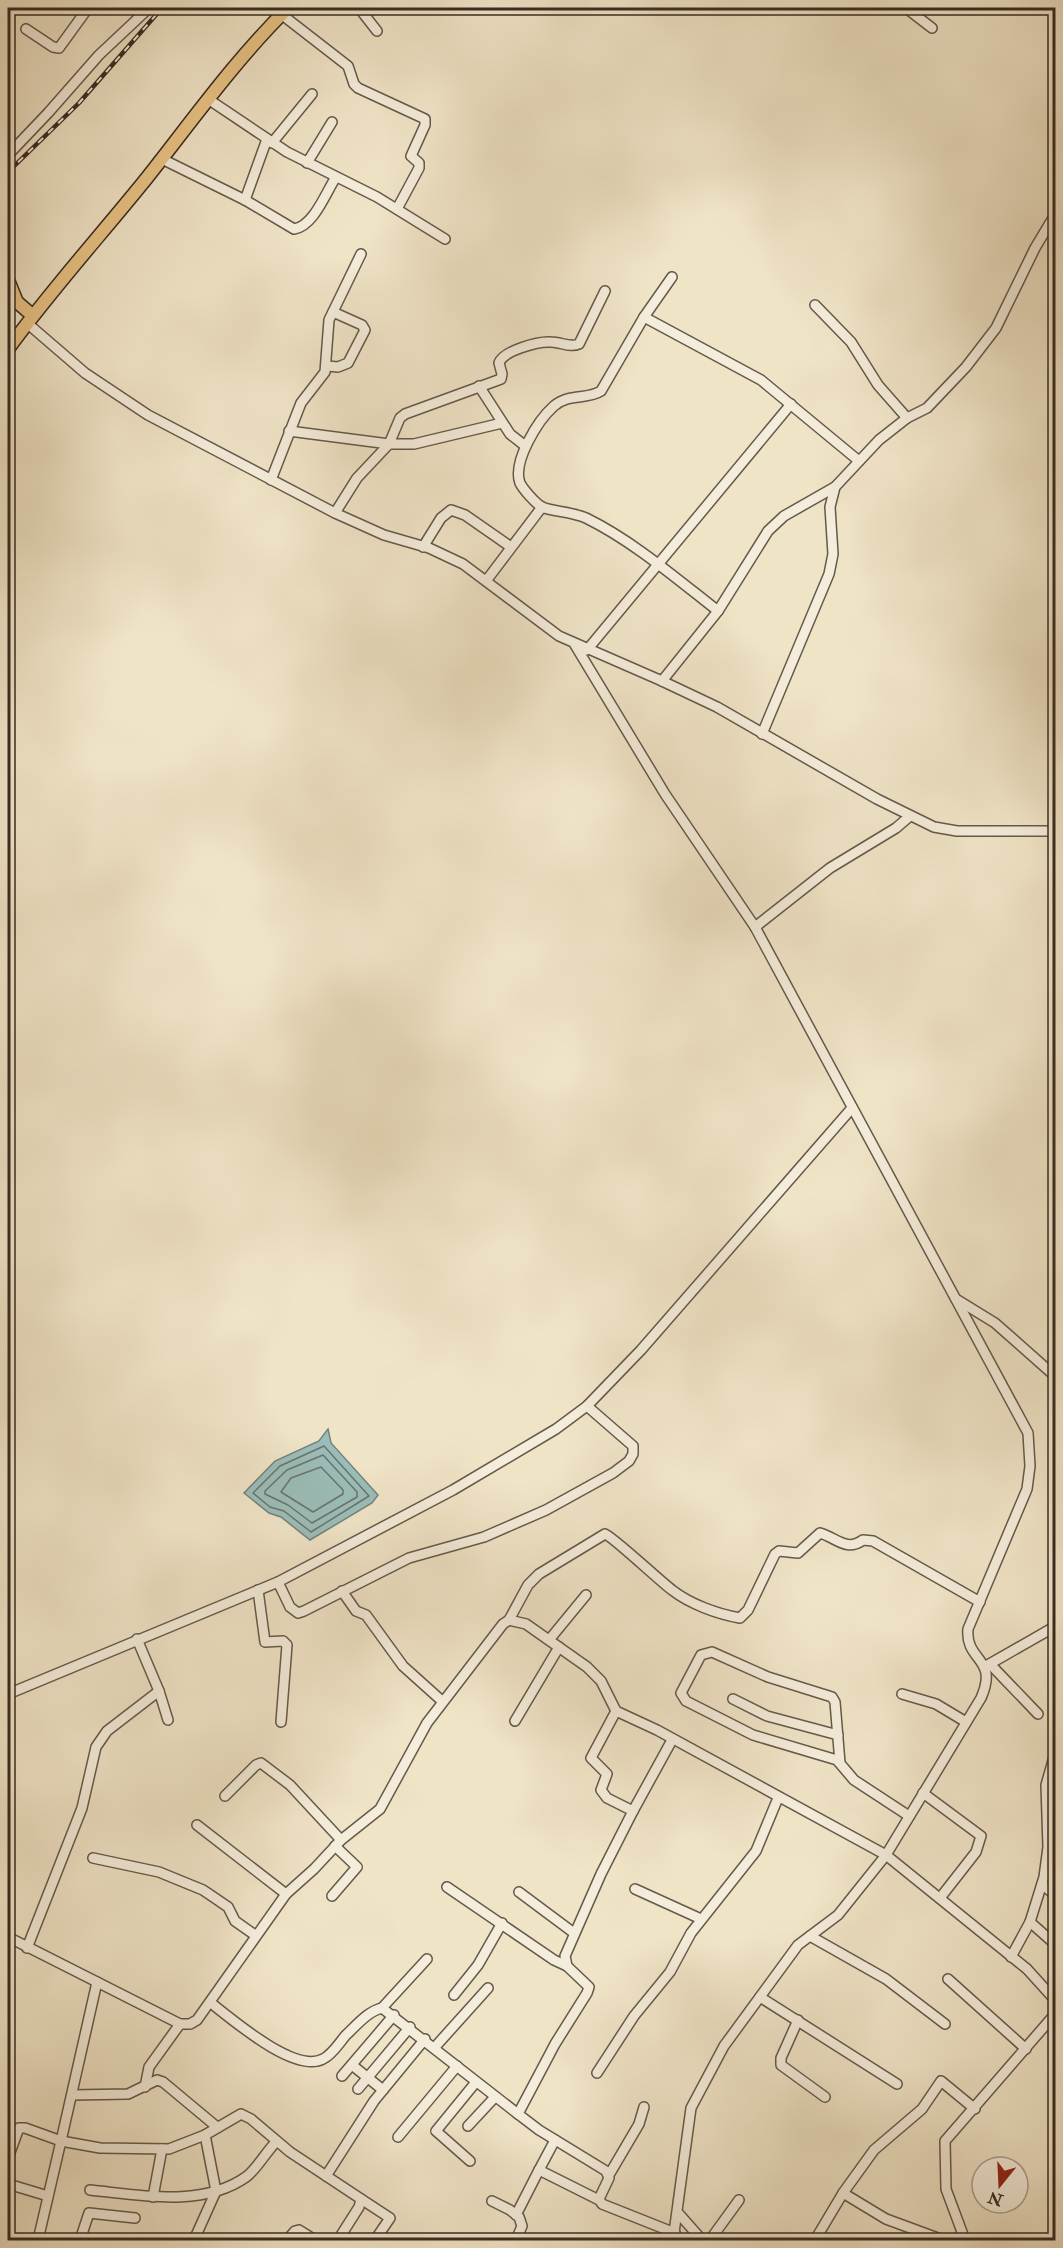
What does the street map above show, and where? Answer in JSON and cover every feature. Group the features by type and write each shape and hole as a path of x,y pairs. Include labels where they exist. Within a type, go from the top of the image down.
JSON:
{"main road":[{"path":"8,349 29,319 162,159 208,99 285,11"},
{"path":"8,280 17,302 29,319"}],"street":[{"path":"26,29 53,47 59,48 88,8"},
{"path":"8,154 99,55 149,8"},
{"path":"359,8 377,31"},
{"path":"906,8 932,28"},
{"path":"285,11 348,66 354,84 358,88 425,119 425,125 411,154 419,163 419,168 397,209"},
{"path":"245,200 270,141 312,94"},
{"path":"208,99 307,163 397,209 445,239"},
{"path":"307,163 332,122"},
{"path":"162,159 245,200 294,229 302,228 336,177"},
{"path":"662,681 718,611 768,531 784,516 835,487 859,461 907,418 927,408 944,393 996,328 1035,248 1056,213"},
{"path":"271,480 301,403 327,366 329,320 361,254"},
{"path":"672,277 644,317 601,391 564,399 553,407 524,446 519,471 520,483 542,507 572,512 588,519 657,565 718,611"},
{"path":"335,513 357,478 389,444 400,418 405,414 501,379 499,360 504,355 550,342 574,346 579,344 605,291"},
{"path":"815,305 850,342 878,385 907,418"},
{"path":"327,366 338,367 348,363 365,330 362,325 333,312"},
{"path":"644,317 761,380 859,461"},
{"path":"29,319 54,348 110,391 335,513 379,533 448,556 486,581 534,619 575,645 662,681 910,816 934,827 957,831 1056,831"},
{"path":"479,386 502,423 524,446"},
{"path":"587,650 791,404"},
{"path":"289,431 389,444 428,443 502,423"},
{"path":"762,734 829,574 833,554 830,507 835,487"},
{"path":"486,581 542,507"},
{"path":"423,547 441,518 451,510 465,515 511,546"},
{"path":"575,645 665,794 754,927 1028,1433 1030,1466 1027,1489 967,1638 969,1646 1038,1714"},
{"path":"754,927 830,868 897,828 910,816"},
{"path":"8,1694 278,1582 510,1458 587,1406 641,1350 852,1108"},
{"path":"955,1299 995,1323 1053,1374 1056,1362"},
{"path":"278,1582 290,1607 298,1613 409,1558 463,1544 512,1526 613,1473 629,1461 633,1454 633,1446 587,1406"},
{"path":"8,1937 180,2024 190,2025 211,2003 255,1935 286,1894 338,1843 380,1809 427,1723 503,1624 509,1620 528,1585 539,1574 605,1534 615,1539 630,1556 687,1600 740,1618 746,1614 775,1554 779,1551 798,1553 820,1533 848,1546 855,1546 863,1540 873,1541 980,1602"},
{"path":"258,1590 265,1642 283,1641 287,1645 281,1722"},
{"path":"342,1591 356,1611 366,1615 403,1666 442,1701"},
{"path":"549,1640 586,1595"},
{"path":"509,1620 526,1624 601,1681 616,1711 886,1855 1027,1969 1056,2001"},
{"path":"988,1665 1056,1626"},
{"path":"137,1639 159,1691 168,1720"},
{"path":"515,1721 559,1647"},
{"path":"840,1763 835,1702 832,1698 768,1677 712,1652 701,1655 681,1693 686,1701 753,1735 826,1756 840,1763 854,1780 909,1816"},
{"path":"539,2170 674,2237 679,2214 683,2158 691,2108 724,2046 798,1945 838,1916 886,1855 987,1684 988,1665"},
{"path":"27,1948 82,1808 96,1748 107,1731 159,1691"},
{"path":"902,1694 936,1704 966,1722"},
{"path":"733,1699 767,1716 838,1735"},
{"path":"616,1711 591,1758 607,1774 601,1790 603,1795 633,1811"},
{"path":"567,1966 565,1956 574,1933 633,1811 672,1740"},
{"path":"1011,1957 1030,1922 1042,1884 1048,1847 1046,1785 1056,1750"},
{"path":"225,1796 256,1765 261,1763 290,1785 357,1867 332,1896"},
{"path":"923,1794 981,1836 976,1852 940,1898"},
{"path":"597,2073 634,2016 670,1972 691,1932 756,1851 778,1798"},
{"path":"196,1825 286,1894"},
{"path":"93,1858 159,1872 203,1890 228,1906 235,1921 255,1935"},
{"path":"1042,1884 1056,1896"},
{"path":"447,1887 567,1966 589,1987 587,1994 555,2044 518,2114"},
{"path":"635,1889 701,1919"},
{"path":"519,1892 574,1933"},
{"path":"1030,1922 1056,1945"},
{"path":"454,1995 478,1965 502,1923"},
{"path":"810,1936 886,1979 945,2024"},
{"path":"382,2008 427,1959"},
{"path":"948,1979 1026,2049"},
{"path":"38,2241 72,2095 78,2057 97,1982"},
{"path":"435,2047 488,1988"},
{"path":"760,1997 897,2084"},
{"path":"211,2003 249,2032 287,2055 312,2062 323,2059 375,2009 382,2008 410,2027 518,2114 609,2175"},
{"path":"965,2241 946,2189 945,2141 1056,2013"},
{"path":"342,2076 394,2015"},
{"path":"798,2019 781,2058 781,2065 825,2097"},
{"path":"145,2087 149,2067 180,2024"},
{"path":"358,2089 410,2027"},
{"path":"326,2176 383,2090 425,2039"},
{"path":"352,2065 383,2090"},
{"path":"398,2137 458,2066"},
{"path":"72,2095 128,2094 145,2087 151,2081 163,2082 218,2127"},
{"path":"815,2241 843,2193 874,2150 922,2109 941,2081 975,2109"},
{"path":"470,2161 436,2131 476,2082"},
{"path":"468,2126 495,2097"},
{"path":"599,2200 609,2175 639,2124 644,2107"},
{"path":"8,2158 19,2128 61,2141 100,2148 162,2149 186,2144 237,2115 246,2115 276,2142 390,2218 375,2241"},
{"path":"194,2241 216,2191 205,2135"},
{"path":"516,2216 555,2140"},
{"path":"90,2190 153,2197 176,2197 216,2191 249,2175 276,2142"},
{"path":"153,2197 162,2149"},
{"path":"8,2184 48,2196"},
{"path":"843,2193 886,2219 943,2241"},
{"path":"338,2241 359,2207 361,2199"},
{"path":"710,2241 739,2200"},
{"path":"492,2201 516,2216 522,2226 516,2241"},
{"path":"80,2241 89,2213 135,2218"},
{"path":"679,2214 702,2241"},
{"path":"287,2241 295,2231 299,2230 315,2241"}],"water":[{"path":"328,1429 331,1443 378,1495 372,1503 310,1540 281,1517 269,1513 244,1493 275,1461 319,1441"}],"railway":[{"path":"8,172 79,103 162,8"}]}
